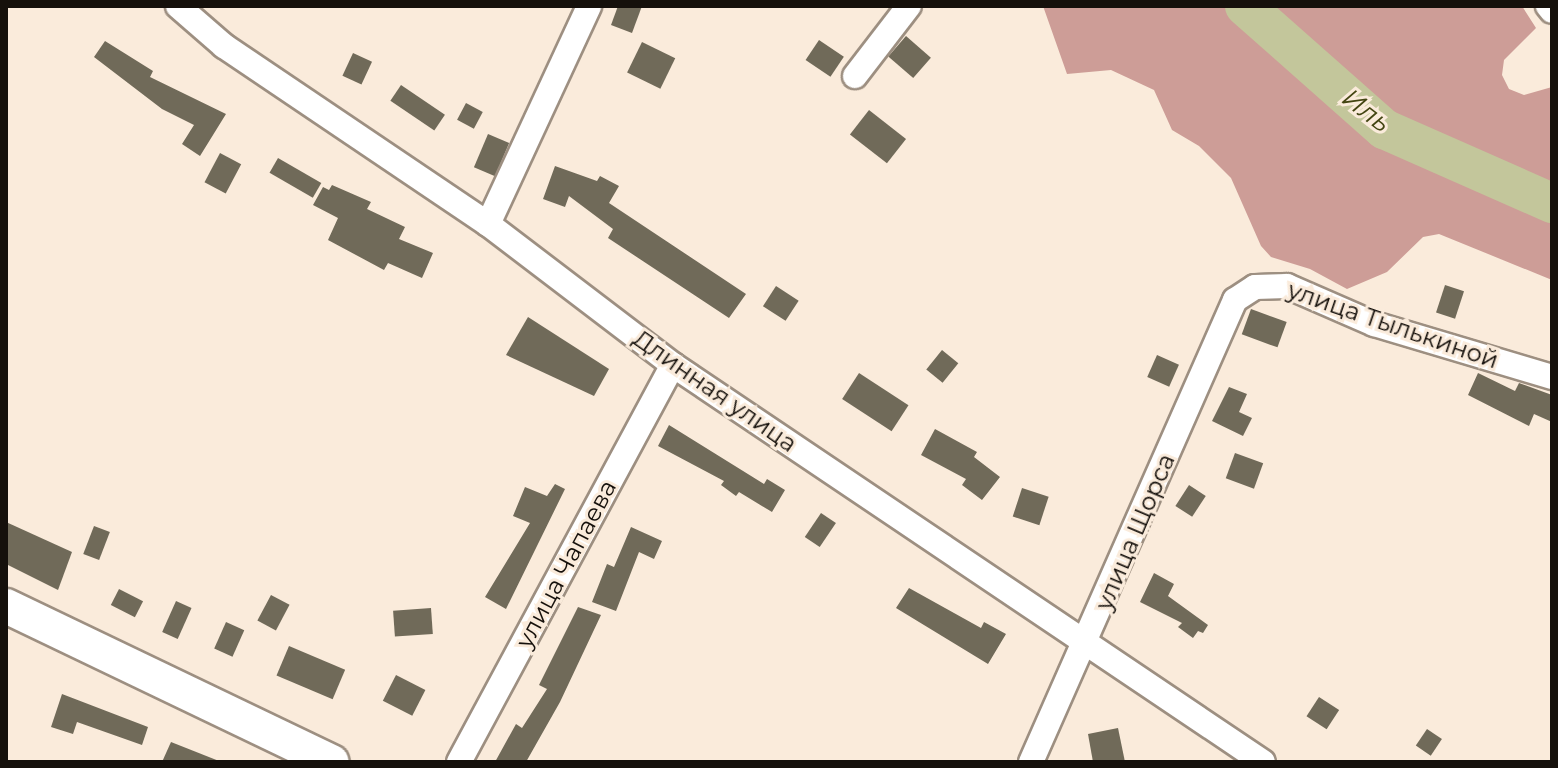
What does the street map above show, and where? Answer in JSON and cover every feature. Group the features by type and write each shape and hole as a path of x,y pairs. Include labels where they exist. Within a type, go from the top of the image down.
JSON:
{"street":[{"name":"Длинная улица","path":"178,6 224,46 488,224 673,365 1263,762"},
{"path":"488,224 589,6"},
{"path":"855,76 909,6"},
{"path":"1548,6 1552,11"},
{"name":"улица Тылькиной","path":"1235,300 1255,287 1287,286 1374,324 1552,377"},
{"name":"улица Щорса","path":"1031,762 1087,643 1235,300"},
{"name":"улица Чапаева","path":"459,762 673,365"},
{"path":"6,606 331,762"}],"shaded area":[{"path":"1043,6 1522,6 1536,28 1504,60 1502,75 1509,89 1524,95 1552,87 1552,280 1439,234 1423,237 1387,272 1347,289 1310,269 1271,257 1261,246 1231,178 1199,146 1172,130 1154,90 1111,70 1067,74"}],"building":[{"path":"618,6 642,6 632,33 611,25"},
{"path":"906,36 931,58 913,78 888,56"},
{"path":"819,40 844,57 830,77 806,60"},
{"path":"105,41 153,71 150,77 226,114 200,156 182,144 194,125 162,109 94,57"},
{"path":"642,42 675,58 660,89 627,73"},
{"path":"353,53 372,62 361,85 342,76"},
{"path":"401,85 445,115 434,130 390,101"},
{"path":"466,103 483,112 474,129 457,120"},
{"path":"869,110 906,139 887,163 850,134"},
{"path":"488,134 509,143 495,176 474,167"},
{"path":"220,153 241,164 226,193 205,182"},
{"path":"278,158 321,183 313,198 270,173"},
{"path":"555,166 597,181 600,176 619,186 609,203 746,294 729,318 608,238 613,229 569,196 565,207 543,199"},
{"path":"332,185 371,202 367,209 405,227 399,239 433,253 422,278 388,263 384,270 328,240 338,218 313,205 323,187 329,190"},
{"path":"1445,285 1464,291 1455,319 1436,313"},
{"path":"776,286 799,301 786,321 763,306"},
{"path":"1251,309 1287,322 1277,347 1242,334"},
{"path":"528,317 609,369 594,396 506,355"},
{"path":"942,350 958,363 943,383 926,369"},
{"path":"1157,355 1179,365 1169,387 1147,377"},
{"path":"859,373 908,405 892,431 842,399"},
{"path":"1478,373 1515,391 1519,383 1552,395 1552,422 1534,414 1529,426 1468,395"},
{"path":"1229,387 1247,394 1239,412 1252,418 1243,436 1212,421"},
{"path":"669,425 764,484 767,479 785,490 772,512 739,492 736,496 721,485 724,481 658,446"},
{"path":"935,429 977,452 974,457 1000,477 982,500 962,485 966,479 921,455"},
{"path":"1235,453 1263,463 1254,489 1226,478"},
{"path":"555,484 565,489 506,609 485,597 530,523 513,516 525,487 547,496"},
{"path":"1189,485 1206,496 1192,517 1175,506"},
{"path":"1022,488 1049,497 1039,525 1013,517"},
{"path":"821,513 836,523 820,547 805,537"},
{"path":"6,522 72,552 58,590 6,564"},
{"path":"94,526 110,532 99,560 83,554"},
{"path":"631,527 662,541 654,559 639,552 616,611 592,602 607,564 614,567"},
{"path":"1154,573 1174,584 1168,596 1208,625 1203,633 1198,631 1193,638 1178,627 1182,623 1140,602"},
{"path":"909,588 981,628 984,622 1006,634 988,664 896,608"},
{"path":"119,589 143,601 135,617 111,605"},
{"path":"271,595 290,605 276,630 257,621"},
{"path":"176,601 192,608 178,639 162,632"},
{"path":"578,607 601,615 560,702 526,762 495,762 516,724 522,728 547,689 539,685"},
{"path":"431,608 433,634 395,637 393,611"},
{"path":"226,622 244,630 232,657 214,648"},
{"path":"289,646 345,670 333,699 276,675"},
{"path":"396,675 425,690 412,716 383,701"},
{"path":"62,694 148,727 142,745 77,722 73,734 51,727"},
{"path":"1319,697 1339,710 1327,729 1306,716"},
{"path":"1118,728 1125,762 1093,762 1088,734"},
{"path":"1427,729 1442,739 1431,756 1416,746"},
{"path":"171,742 219,761 219,762 162,762"}],"waterway":[{"name":"Иль","path":"1245,6 1384,129 1552,203"}]}
